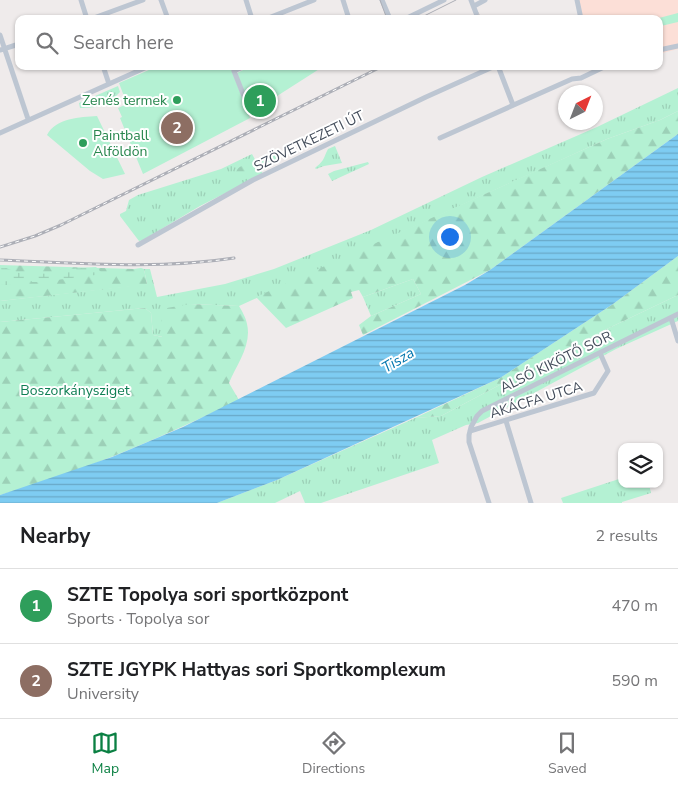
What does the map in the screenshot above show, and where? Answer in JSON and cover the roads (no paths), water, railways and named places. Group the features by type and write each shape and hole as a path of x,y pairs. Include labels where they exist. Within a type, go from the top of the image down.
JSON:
{"street":[{"path":"81,0 87,15"},
{"path":"100,15 143,0"},
{"path":"161,0 167,15"},
{"path":"246,0 251,15"},
{"path":"276,15 314,0"},
{"path":"343,0 348,15"},
{"path":"382,0 388,15"},
{"path":"425,0 428,8"},
{"path":"413,15 444,0"},
{"path":"471,0 476,13"},
{"path":"474,6 485,0"},
{"path":"577,0 580,15"},
{"path":"0,35 2,50 28,119"},
{"path":"2,50 15,45"},
{"path":"663,49 678,46"},
{"path":"104,70 109,84"},
{"path":"0,132 139,70"},
{"path":"234,70 249,109"},
{"name":"SZÖVETKEZETI ÚT","path":"138,245 254,180 426,97 487,70"},
{"path":"498,70 513,105"},
{"path":"440,138 513,105 581,78 592,70"},
{"name":"ALSÓ KIKÖTŐ SOR","path":"470,431 474,421 482,411 678,314"},
{"path":"671,318 678,341"},
{"name":"AKÁCFA UTCA","path":"470,431 594,393 608,371 600,353"},
{"path":"506,421 532,503"},
{"path":"470,431 469,442 489,503"}],"water":[{"name":"Tisza","path":"678,134 678,256 613,304 500,378 277,480 217,503 0,503 0,495 112,457 183,427 465,285 490,270"}],"tram line":[{"path":"380,0 386,15"},
{"path":"426,15 456,0"}],"railway":[{"path":"0,247 35,236 61,225 375,70"},
{"path":"0,260 146,265 205,262 234,258"}],"place":[{"name":"Zenés termek","path":"177,100"},
{"name":"SZTE Topolya sori sportközpont","path":"260,101"},
{"name":"SZTE JGYPK Hattyas sori Sportkomplexum","path":"177,128"},
{"name":"Paintball Alföldön","path":"83,143"}],"park label":[{"name":"Boszorkánysziget","path":"75,390"}]}
